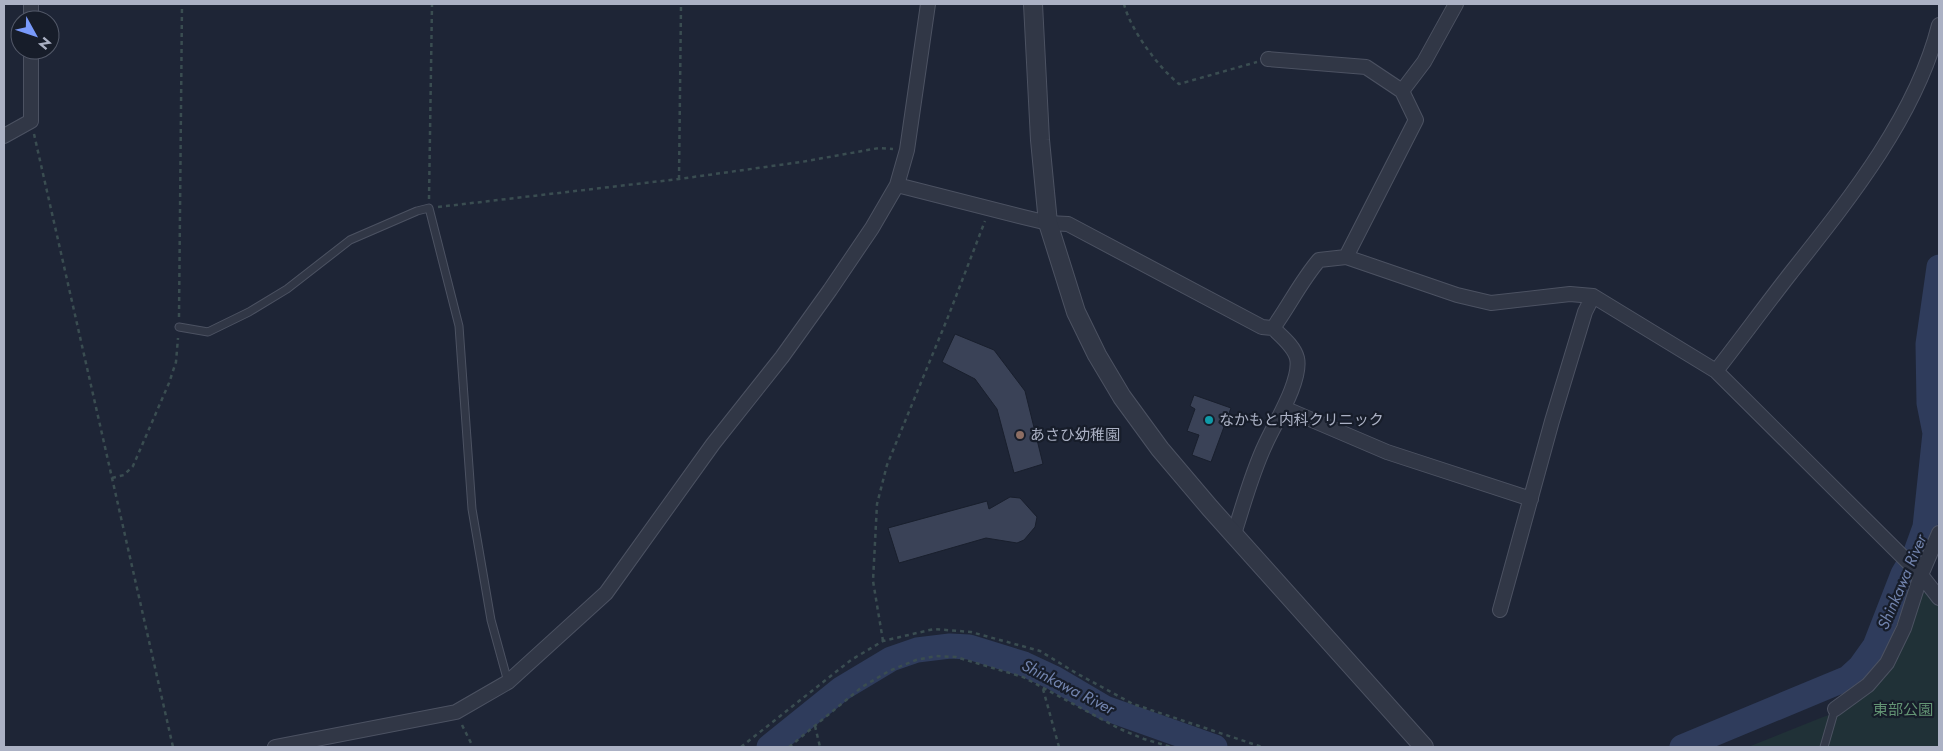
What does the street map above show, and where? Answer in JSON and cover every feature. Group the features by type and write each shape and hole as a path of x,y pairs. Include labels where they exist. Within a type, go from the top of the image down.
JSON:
{"street":[{"path":"276,747 456,712 508,682 606,593 713,444 782,357 830,290 872,228 897,185 907,150 928,4"},
{"path":"1033,4 1040,140 1048,222 1076,312 1098,355 1122,397 1160,449 1424,747"},
{"path":"1402,91 1424,62 1456,4"},
{"path":"1716,371 1835,217 1870,168 1897,124 1919,81 1939,25"},
{"path":"1268,58 1366,67 1402,91 1416,120 1346,257"},
{"path":"4,136 31,121 31,60"},
{"path":"897,185 1048,222 1068,224 1262,327 1273,328 1297,357 1297,370 1284,408 1266,443 1252,477 1234,534"},
{"path":"1273,328 1286,310 1306,275 1319,260 1346,257 1457,295 1491,303 1570,294 1593,296 1716,371 1914,568 1939,598"},
{"path":"1500,610 1585,312 1593,296"},
{"path":"1284,408 1387,452 1531,499"},
{"path":"1835,709 1868,685 1887,663 1904,628 1914,568 1939,533"}],"lane":[{"path":"179,328 208,332 249,312 287,289 350,240 417,211 429,208 459,326 472,509 492,620 508,682"},
{"path":"1824,747 1835,709"}],"path":[{"path":"112,478 124,475 133,466 169,383 176,362 179,328 182,4"},
{"path":"432,4 429,208 679,179 801,162 879,148 907,150"},
{"path":"679,179 680,4"},
{"path":"1124,4 1127,18 1164,72 1179,84 1268,58"},
{"path":"31,121 173,747"},
{"path":"883,641 873,581 877,504 887,465 948,317 990,208"},
{"path":"741,747 851,660 883,641 934,629 953,629 971,632 1040,651 1133,704 1262,747"},
{"path":"790,747 862,687 889,670 916,660 936,656 956,657 1023,677 1120,729 1171,747"},
{"path":"1043,689 1059,747"},
{"path":"456,712 474,747"},
{"path":"815,726 820,747"}],"green space":[{"name":"東部公園","path":"1921,593 1928,593 1939,606 1939,747 1748,747 1841,711 1858,700"}],"building":[{"path":"955,334 994,350 1025,391 1043,464 1014,473 997,409 975,379 942,362"},
{"name":"なかもと内科クリニック","path":"1194,395 1231,408 1211,462 1192,455 1199,435 1187,431 1195,409 1190,406"},
{"path":"1010,497 1020,498 1037,517 1035,527 1024,540 1017,543 986,538 899,563 888,528 987,501 989,509"}],"waterway":[{"name":"Shinkawa River","path":"1682,747 1848,678 1860,667 1875,646 1903,574 1916,552 1925,527 1935,433 1929,403 1928,344 1939,267"},
{"name":"Shinkawa River","path":"769,747 841,689 891,659 917,650 950,646 969,647 1024,664 1054,678 1105,708 1215,747"}],"place":[{"name":"なかもと内科クリニック","path":"1209,420"},
{"name":"あさひ幼稚園","path":"1020,435"}]}
